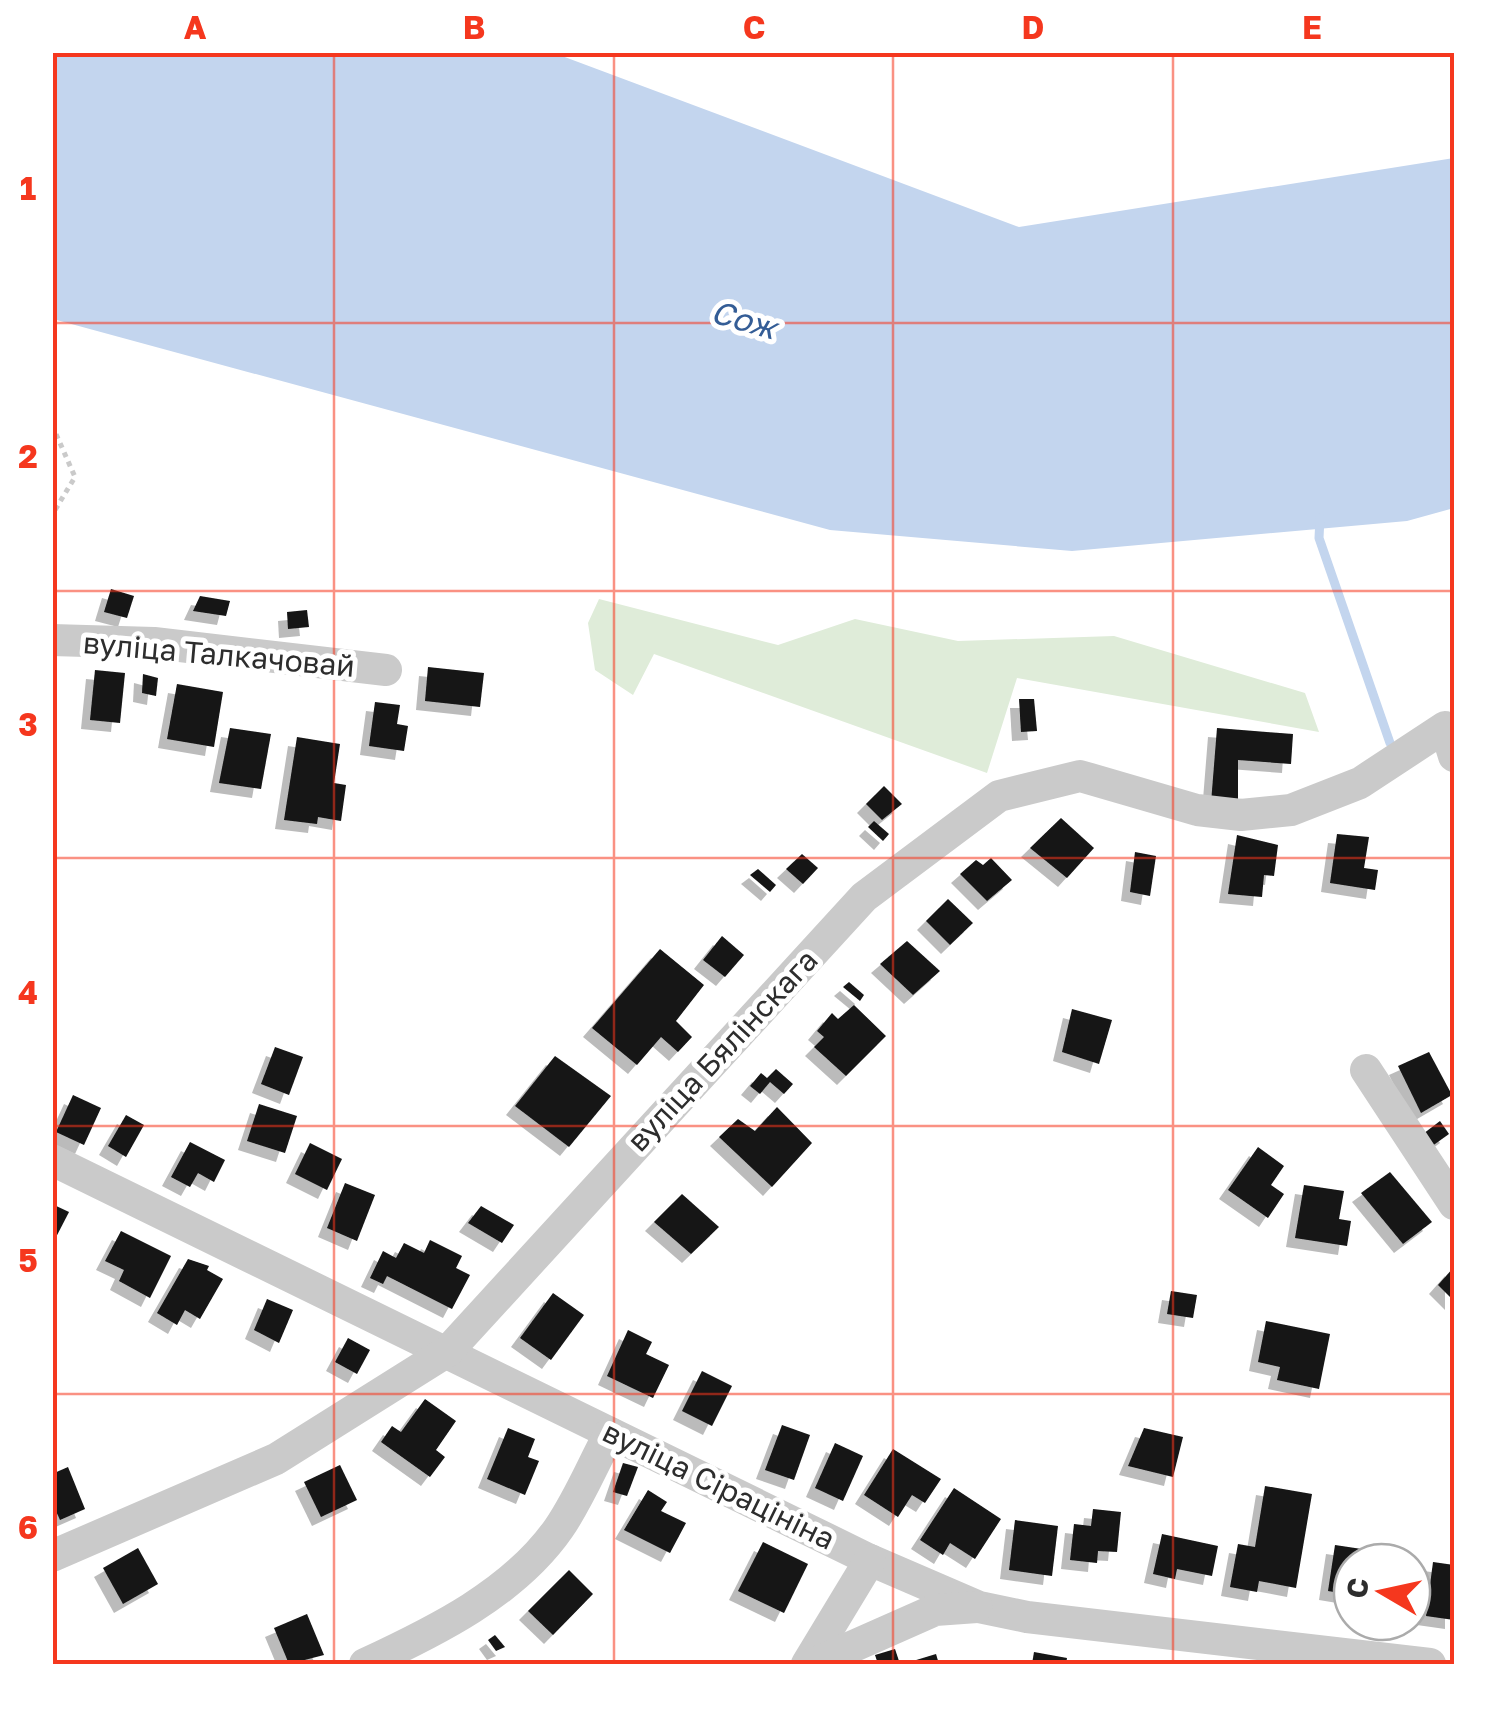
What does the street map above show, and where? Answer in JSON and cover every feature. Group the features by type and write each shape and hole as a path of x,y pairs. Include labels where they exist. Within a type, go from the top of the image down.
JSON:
{"street":[{"name":"вуліца Талкачовай","path":"52,640 154,643 386,670"},
{"name":"вуліца Бялінскага","path":"52,1556 276,1459 448,1352 864,898 1000,796 1080,776 1197,810 1242,815 1291,810 1450,741"},
{"path":"1366,1070 1454,1204"},
{"name":"вуліца Сірацініна","path":"52,1160 870,1560 979,1607 1430,1664"},
{"path":"365,1664 425,1636 496,1591 558,1530 610,1432"},
{"path":"810,1664 870,1560"},
{"path":"810,1664 935,1610 979,1607"}],"path":[{"path":"52,425 75,477 52,515"}],"green space":[{"path":"599,599 778,645 855,619 958,641 1114,636 1305,693 1319,732 1017,678 987,773 654,654 633,695 595,670 588,623"}],"water":[{"name":"Сож","path":"52,53 554,53 1019,227 1454,158 1454,508 1407,521 1072,551 830,530 53,319"}],"building":[{"path":"111,589 134,596 127,618 104,612"},
{"path":"200,596 230,601 226,616 193,611"},
{"path":"307,610 309,627 288,629 287,612"},
{"path":"428,667 484,673 480,707 425,701"},
{"path":"95,670 125,673 120,723 90,720"},
{"path":"143,674 158,678 156,696 142,693"},
{"path":"177,684 223,692 214,747 167,739"},
{"path":"1019,699 1034,699 1037,731 1021,732"},
{"path":"375,702 400,705 397,724 408,726 404,751 369,746"},
{"path":"230,728 271,734 261,789 219,783"},
{"path":"1217,728 1293,734 1291,764 1238,760 1238,802 1211,803"},
{"path":"297,737 340,744 334,783 346,785 341,821 318,817 317,824 284,820"},
{"path":"884,786 902,804 882,820 866,804"},
{"path":"1061,818 1094,848 1067,878 1030,848"},
{"path":"874,821 889,834 883,841 868,827"},
{"path":"1337,834 1369,837 1364,868 1378,870 1375,890 1330,883"},
{"path":"1237,835 1278,845 1274,876 1264,875 1262,897 1228,894"},
{"path":"1135,852 1156,856 1150,896 1130,892"},
{"path":"802,854 818,868 803,884 786,869"},
{"path":"991,858 1012,880 987,901 960,874 976,860 983,865"},
{"path":"758,869 776,885 770,892 750,875"},
{"path":"948,899 973,923 950,945 926,921"},
{"path":"722,936 744,955 725,977 703,960"},
{"path":"907,941 940,971 913,995 880,964"},
{"path":"660,949 704,985 676,1021 692,1037 678,1052 661,1037 637,1065 592,1028"},
{"path":"849,982 864,995 860,1001 843,987"},
{"path":"854,1005 886,1036 846,1076 814,1047 824,1037 817,1031 832,1013 838,1019"},
{"path":"1072,1009 1112,1020 1099,1064 1062,1052"},
{"path":"275,1047 303,1057 289,1095 261,1084"},
{"path":"1429,1052 1452,1095 1421,1113 1398,1066"},
{"path":"555,1056 611,1096 569,1147 515,1106"},
{"path":"776,1069 793,1084 784,1094 770,1082 760,1094 750,1086 761,1073 767,1078"},
{"path":"73,1095 101,1108 84,1145 56,1132"},
{"path":"259,1104 297,1116 285,1153 247,1141"},
{"path":"777,1107 812,1143 772,1187 719,1137 738,1119 755,1131"},
{"path":"126,1115 144,1125 126,1157 108,1146"},
{"path":"1440,1121 1449,1134 1428,1149 1419,1137"},
{"path":"190,1142 225,1160 214,1182 198,1173 190,1187 171,1177"},
{"path":"310,1143 342,1159 327,1190 295,1174"},
{"path":"1258,1147 1284,1166 1271,1185 1284,1194 1268,1218 1228,1190"},
{"path":"1390,1172 1432,1222 1403,1244 1361,1193"},
{"path":"345,1183 375,1195 357,1241 327,1228"},
{"path":"1304,1185 1344,1191 1339,1219 1351,1221 1347,1246 1295,1238"},
{"path":"682,1194 719,1227 691,1254 654,1222"},
{"path":"52,1204 69,1212 52,1245"},
{"path":"481,1206 514,1225 502,1243 468,1223"},
{"path":"121,1231 171,1256 150,1298 119,1281 124,1270 105,1261"},
{"path":"430,1240 462,1256 456,1268 470,1275 452,1309 387,1276 383,1284 370,1278 383,1251 396,1258 404,1243 424,1253"},
{"path":"188,1259 209,1266 207,1270 223,1279 200,1319 185,1310 177,1325 157,1313"},
{"path":"1454,1267 1454,1301 1438,1285"},
{"path":"1171,1291 1197,1295 1193,1318 1167,1314"},
{"path":"553,1293 584,1315 551,1360 520,1338"},
{"path":"267,1299 293,1310 279,1343 254,1330"},
{"path":"1266,1321 1330,1334 1319,1389 1277,1380 1280,1367 1258,1362"},
{"path":"628,1330 652,1342 646,1354 669,1365 653,1398 607,1376"},
{"path":"348,1338 370,1350 357,1374 335,1362"},
{"path":"702,1371 732,1386 712,1426 682,1411"},
{"path":"425,1399 456,1421 436,1450 445,1457 430,1477 381,1442 392,1426 401,1432"},
{"path":"782,1425 810,1435 794,1480 765,1470"},
{"path":"508,1428 535,1439 528,1457 539,1461 525,1495 487,1479"},
{"path":"1144,1428 1183,1437 1173,1477 1128,1466"},
{"path":"835,1443 863,1456 843,1501 815,1488"},
{"path":"893,1449 941,1479 925,1503 912,1495 898,1517 864,1495"},
{"path":"623,1463 638,1467 627,1496 613,1492"},
{"path":"340,1465 357,1500 321,1517 304,1482"},
{"path":"68,1467 85,1509 60,1520 52,1502 52,1474"},
{"path":"1265,1486 1312,1494 1296,1588 1259,1581 1257,1592 1230,1587 1238,1544 1255,1547"},
{"path":"954,1488 1001,1519 975,1559 950,1543 943,1555 920,1540"},
{"path":"648,1490 667,1502 661,1511 686,1523 670,1553 624,1530"},
{"path":"1093,1509 1121,1512 1117,1552 1098,1551 1097,1563 1070,1560 1074,1524 1091,1526"},
{"path":"1015,1520 1058,1526 1052,1576 1009,1570"},
{"path":"1162,1534 1218,1546 1212,1576 1177,1569 1175,1579 1153,1574"},
{"path":"763,1542 808,1564 784,1613 738,1591"},
{"path":"138,1548 158,1584 123,1604 103,1568"},
{"path":"1433,1562 1454,1565 1454,1620 1432,1617"},
{"path":"569,1570 593,1594 553,1635 528,1611"},
{"path":"307,1614 324,1655 289,1664 274,1628"},
{"path":"495,1635 505,1647 496,1651 488,1640"},
{"path":"895,1649 900,1664 878,1664 875,1655"},
{"path":"1034,1652 1067,1658 1066,1664 1032,1664"},
{"path":"936,1654 939,1664 903,1664"}],"waterway":[{"path":"1320,518 1319,538 1390,743"}]}
